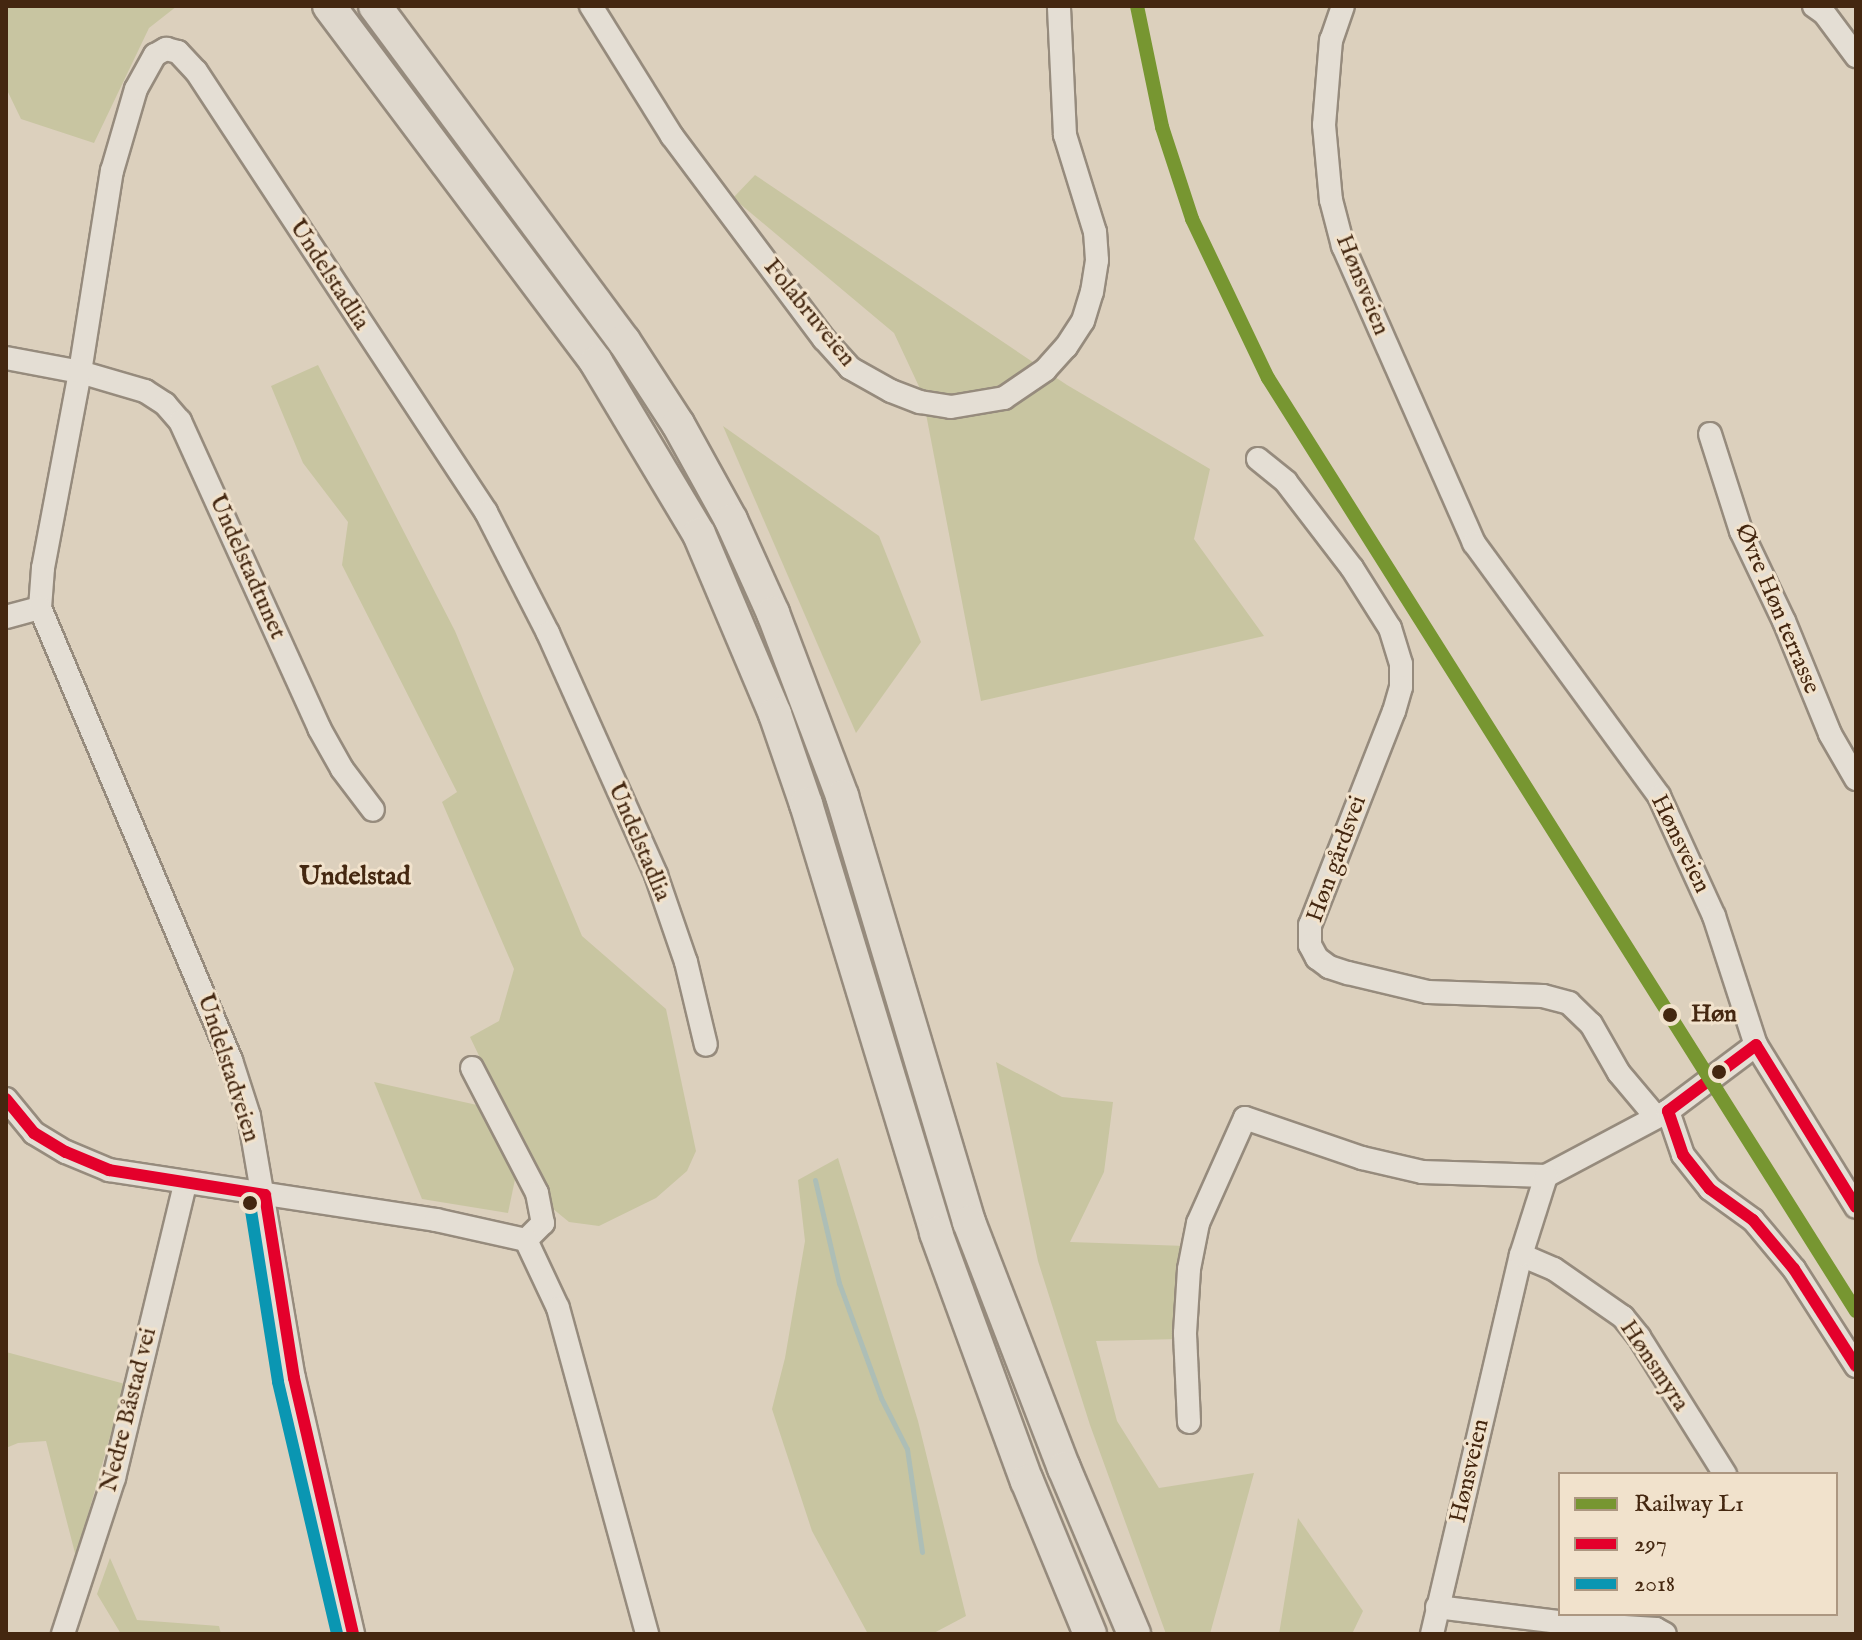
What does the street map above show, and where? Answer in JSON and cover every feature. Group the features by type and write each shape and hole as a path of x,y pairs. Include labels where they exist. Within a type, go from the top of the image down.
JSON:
{"highway":[{"path":"329,6 596,362 699,534 741,626 775,714 806,804 936,1233 1027,1481 1090,1634"},
{"path":"375,6 624,341 678,424 731,520 773,613 842,796 969,1222 1064,1468 1134,1634"}],"street":[{"name":"Folabruveien","path":"591,6 672,136 832,349 850,368 891,391 920,402 951,407 1004,398 1045,370 1066,347 1083,321 1092,292 1097,260 1095,232 1065,135 1059,6"},
{"name":"Hønsveien","path":"1343,6 1331,40 1324,125 1331,200 1343,246 1474,543 1659,796 1714,916 1756,1045"},
{"path":"1814,6 1824,13 1856,56"},
{"name":"Undelstadlia","path":"40,608 43,568 80,372 112,171 136,89 155,55 166,49 178,52 196,71 486,512 514,564 656,875 686,962 706,1045"},
{"path":"6,358 80,372"},
{"name":"Undelstadtunet","path":"80,372 145,391 165,404 180,421 319,728 342,769 373,810"},
{"name":"Øvre Høn terrasse","path":"1710,434 1741,531 1784,621 1830,734 1856,779"},
{"name":"Høn gårdsvei","path":"1258,459 1286,482 1352,568 1390,628 1401,664 1401,687 1394,711 1310,925 1310,945 1317,958 1329,967 1348,973 1428,992 1543,996 1569,1003 1591,1024 1619,1073 1662,1114"},
{"path":"6,617 40,608"},
{"name":"Undelstadveien","path":"40,608 231,1060 249,1116 294,1378 353,1634"},
{"path":"1189,1422 1185,1333 1195,1238 1198,1223 1245,1118 1362,1158 1422,1172 1546,1176 1662,1114 1756,1045 1856,1207"},
{"path":"472,1068 537,1193 543,1223 526,1240"},
{"path":"6,1099 34,1133 66,1152 109,1170 436,1220 526,1240"},
{"path":"1662,1114 1683,1155 1710,1189 1753,1220 1784,1257 1856,1366"},
{"name":"Hønsveien","path":"1432,1634 1521,1255 1546,1176"},
{"name":"Nedre Båstad vei","path":"63,1634 114,1478 185,1184"},
{"path":"526,1240 558,1308 647,1634"},
{"name":"Hønsmyra","path":"1521,1255 1554,1269 1623,1317 1639,1337 1724,1472"},
{"path":"1437,1607 1576,1624 1656,1629 1665,1634"}],"shaded area":[{"path":"6,6 177,6 149,28 94,143 21,119 6,88"},
{"path":"755,175 1067,385 1210,469 1194,539 1264,636 981,701 922,393 894,333 733,198"},
{"path":"318,365 455,631 582,936 666,1009 696,1151 687,1171 656,1198 599,1226 569,1222 552,1208 470,1037 499,1021 514,969 442,802 457,792 342,565 348,522 303,463 271,386"},
{"path":"723,426 879,536 921,642 856,733"},
{"path":"996,1062 1062,1097 1113,1102 1104,1172 1070,1242 1186,1246 1179,1339 1096,1341 1117,1421 1159,1488 1254,1473 1210,1634 1166,1634 1090,1425 1038,1261"},
{"path":"374,1082 477,1105 518,1165 508,1213 422,1199"},
{"path":"838,1158 918,1421 966,1616 932,1634 868,1634 812,1531 772,1409 785,1358 805,1241 798,1180"},
{"path":"6,1352 125,1384 76,1557 46,1441 18,1443 6,1448"},
{"path":"1298,1518 1363,1611 1352,1634 1279,1634"},
{"path":"110,1558 137,1620 219,1626 221,1634 121,1634 97,1594"}],"waterway":[{"path":"815,1180 839,1283 881,1398 907,1449 922,1552"}],"rail line":[{"name":"L1","path":"1137,6 1162,127 1192,219 1268,378 1856,1311"}],"transit line":[{"name":"297","path":"1856,1207 1756,1045 1668,1111 1683,1155 1710,1189 1753,1220 1794,1269 1856,1366"},
{"name":"297","path":"6,1099 34,1133 66,1152 109,1170 265,1195 294,1378 353,1634"},
{"name":"2018","path":"249,1198 278,1382 337,1634"}],"place":[{"name":"Høn","path":"1670,1015"}],"district":[{"name":"Undelstad","path":"355,877"}]}
